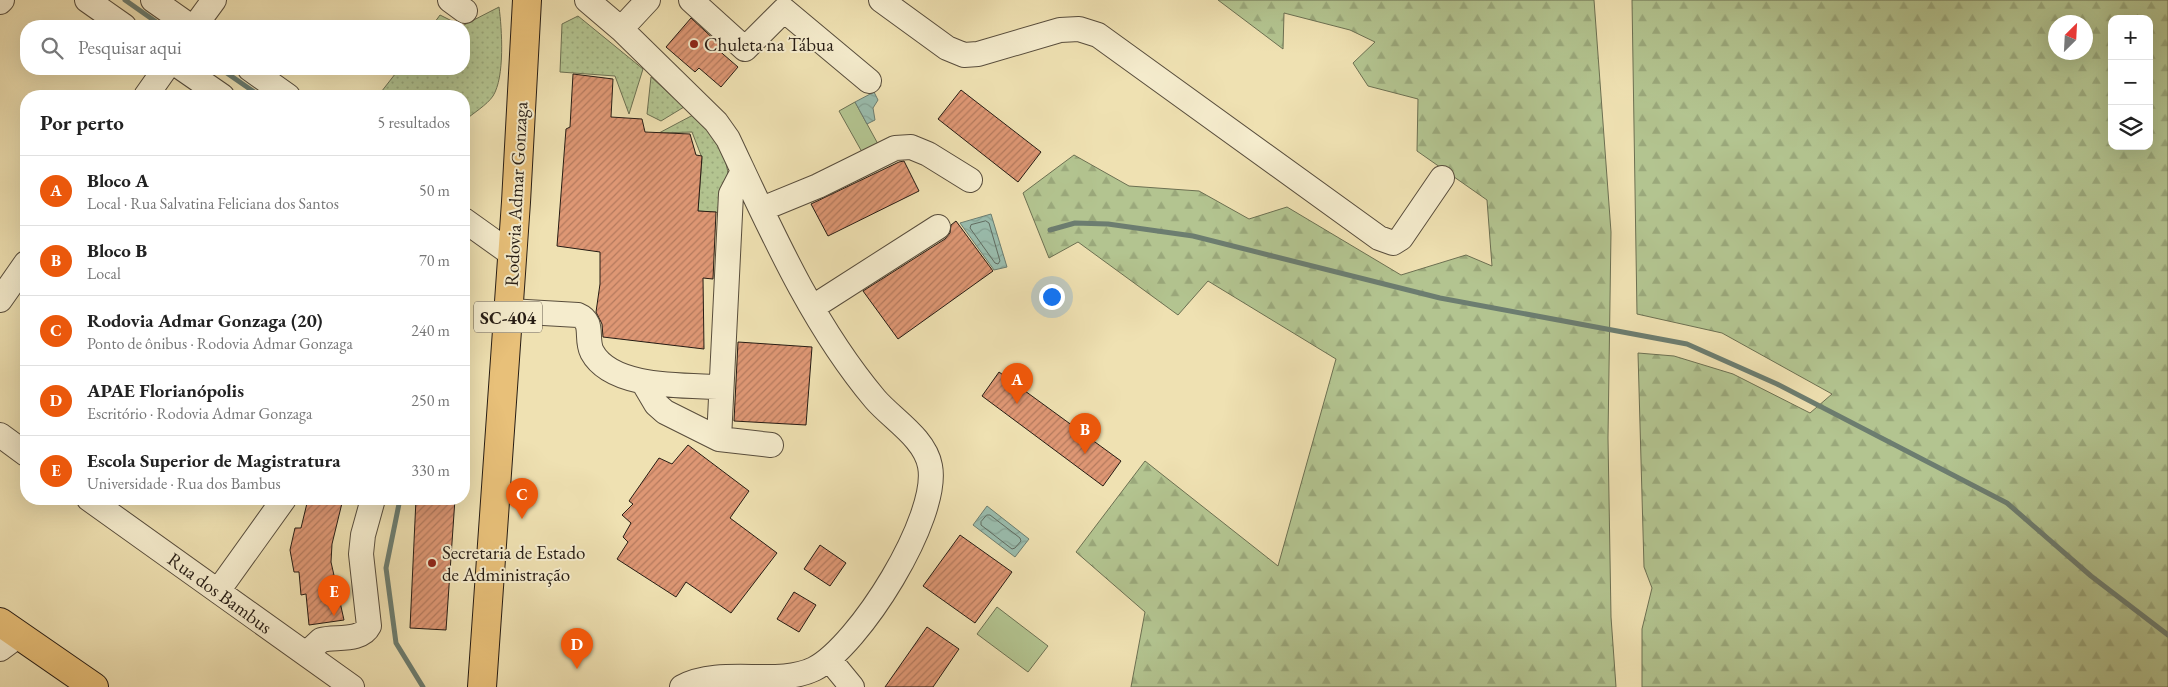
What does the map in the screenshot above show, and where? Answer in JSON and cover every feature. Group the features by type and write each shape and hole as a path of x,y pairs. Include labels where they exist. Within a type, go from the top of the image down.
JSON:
{"main road":[{"name":"Rodovia Admar Gonzaga","path":"482,687 513,255 527,0"},
{"path":"6,635 94,687"}],"street":[{"path":"87,0 115,20"},
{"path":"153,0 181,20"},
{"path":"199,20 214,0"},
{"path":"587,0 621,29 716,122 728,139 762,209 836,348 876,400 923,449 930,465 931,481 924,511 912,542 893,577 870,612 829,659 801,674 733,676 706,680 682,687"},
{"path":"621,29 648,0"},
{"path":"691,0 745,49 784,10 869,81"},
{"path":"881,0 947,48 964,55 978,54 1060,30 1079,29 1098,35 1380,238 1393,243 1402,238 1442,178"},
{"path":"150,90 161,75"},
{"path":"192,75 214,90"},
{"path":"258,75 280,90"},
{"path":"762,209 818,186 896,148 911,148 928,154 970,180"},
{"path":"719,439 731,194 732,188 743,171"},
{"path":"470,224 513,255"},
{"path":"813,307 938,227"},
{"path":"0,300 20,272"},
{"path":"509,311 578,315 584,318 588,324 591,350 598,361 610,370 643,382 721,388"},
{"path":"643,382 656,404 665,412 719,439 771,445"},
{"path":"0,435 20,450"},
{"name":"Rua dos Bambus","path":"97,505 352,687"},
{"path":"218,591 280,505"},
{"path":"306,654 321,640 347,638 362,634 369,626 361,554 363,535 371,505"},
{"path":"829,659 852,687"}],"green space":[{"path":"1218,0 1594,0 1611,232 1608,438 1611,617 1616,687 1131,687 1145,612 1076,552 1145,461 1278,566 1336,359 1208,281 1178,315 1078,242 1049,258 1023,193 1074,155 1129,186 1199,191 1249,219 1287,207 1401,275 1466,255 1492,266 1487,200 1417,151 1418,99 1368,86 1353,63 1375,42 1350,30 1284,13 1283,49"},
{"path":"1632,0 2168,0 2168,687 1642,687 1642,629 1652,588 1644,567 1638,353 1674,356 1733,374 1810,413 1832,394 1722,333 1637,314"},
{"path":"499,7 502,40 501,65 497,88 493,96 470,116 470,90 383,90 394,75 470,75 470,22"},
{"path":"440,15 450,20 436,20"},
{"path":"578,16 643,69 629,114 615,76 560,72 562,24"},
{"path":"651,77 684,107 661,121 647,114"},
{"path":"855,102 878,144 862,152 839,111"},
{"path":"693,115 714,137 725,159 729,183 728,213 698,211 702,158 692,132 659,133"},
{"path":"997,607 1048,646 1028,672 977,634"}],"water":[{"path":"874,92 878,100 873,108 875,120 867,124 855,102"},
{"path":"991,214 1007,267 994,270 960,223"},
{"path":"987,506 1029,539 1015,557 973,525"}],"building":[{"name":"Chuleta na Tábua","path":"691,18 719,44 716,48 738,67 721,87 699,68 695,72 666,47"},
{"path":"573,74 613,79 611,117 642,119 645,132 690,134 696,155 702,156 698,211 716,212 713,279 703,278 704,349 603,337 602,324 596,312 600,284 600,252 557,246 566,129 570,127"},
{"path":"961,90 1041,152 1018,182 938,119"},
{"path":"904,161 919,191 828,236 811,204"},
{"path":"956,221 993,271 898,339 863,291 945,239 950,233 951,225"},
{"path":"738,342 812,347 806,425 734,421"},
{"path":"999,372 1121,461 1103,486 982,396"},
{"path":"688,445 749,491 730,518 777,553 731,613 686,582 676,597 617,559 628,542 623,537 631,523 622,515 633,504 629,501 659,458 672,464"},
{"path":"307,505 342,505 332,544 331,562 344,620 309,625 306,594 301,595 299,572 294,572 290,550 295,528 301,528"},
{"name":"Secretaria de Estado de Administração","path":"416,505 455,505 446,630 410,628"},
{"path":"960,535 1012,572 975,623 923,586"},
{"path":"820,545 846,563 830,586 804,569"},
{"path":"794,592 816,605 799,632 777,619"},
{"path":"927,627 959,649 933,687 885,687"}],"waterway":[{"path":"125,0 153,20"},
{"path":"230,75 251,90"},
{"path":"1050,230 1075,223 1108,224 1193,236 1440,298 1687,344 1777,384 2007,503 2091,576 2168,635"},
{"path":"399,505 386,568 396,643 423,687"}],"place":[{"name":"Chuleta na Tábua","path":"694,44"},
{"name":"Bloco A","path":"1017,404"},
{"name":"Bloco B","path":"1085,454"},
{"name":"Rodovia Admar Gonzaga (20)","path":"522,519"},
{"name":"Secretaria de Estado de Administração","path":"432,563"},
{"name":"Escola Superior de Magistratura","path":"334,616"},
{"name":"APAE Florianópolis","path":"577,669"}]}
